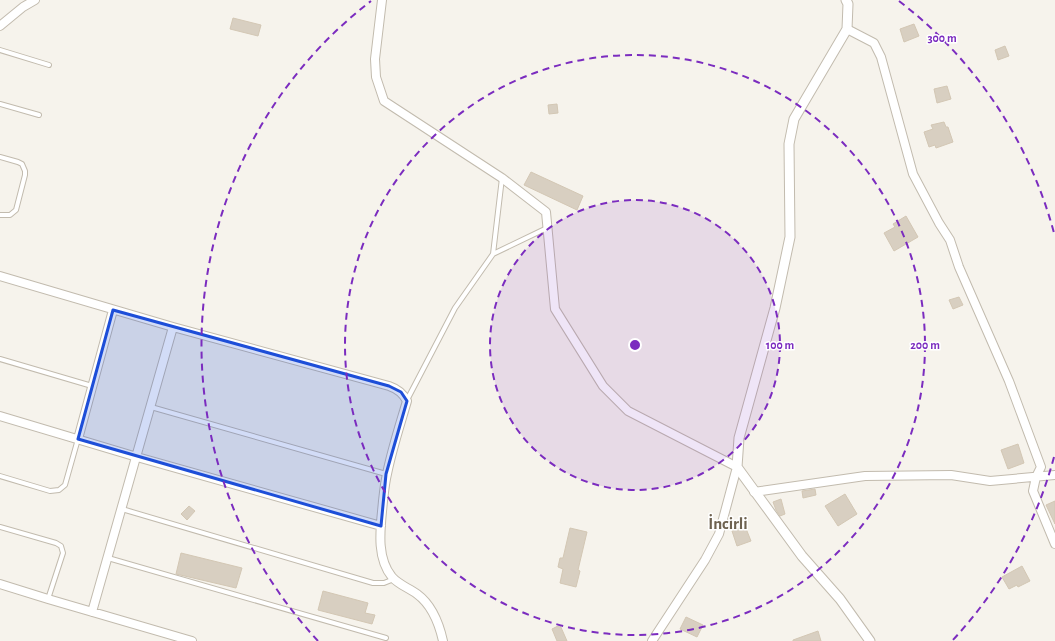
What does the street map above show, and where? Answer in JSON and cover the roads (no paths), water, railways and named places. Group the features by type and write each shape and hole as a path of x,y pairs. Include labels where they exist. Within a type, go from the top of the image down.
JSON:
{"street":[{"path":"0,26 23,7 35,0"},
{"path":"382,0 375,59 376,77 384,101 502,178 546,212 554,309 602,386 628,411 737,467 802,556 840,599 870,641"},
{"path":"652,641 705,560 719,534 737,467 739,438 775,308 790,237 789,144 794,119 847,29 848,4 846,0"},
{"path":"847,29 874,43 882,57 913,174 939,223 950,240 959,266 1009,381 1040,467 1036,476 1033,491 1055,544"},
{"path":"0,276 173,328 395,388 401,392 407,400 386,474 381,526 382,551 388,572 402,586 417,594 425,601 433,612 443,641"},
{"path":"78,440 113,310"},
{"path":"92,612 173,328"},
{"path":"0,416 136,457 381,526"},
{"path":"754,492 865,476 951,475 990,481 1055,475"},
{"path":"0,584 48,600 192,641"}],"lane":[{"path":"0,50 49,65"},
{"path":"0,104 39,115"},
{"path":"0,157 18,162 24,167 26,175 16,210 10,215 0,214"},
{"path":"407,400 455,308 493,254 502,178"},
{"path":"493,254 548,228"},
{"path":"0,359 93,386"},
{"path":"151,407 386,474"},
{"path":"0,476 50,491 59,490 66,485 78,440"},
{"path":"122,509 373,583 394,579"},
{"path":"0,527 56,543 60,546 63,553 48,600"},
{"path":"108,558 386,638"}],"district":[{"name":"İncirli","path":"728,523"}]}
